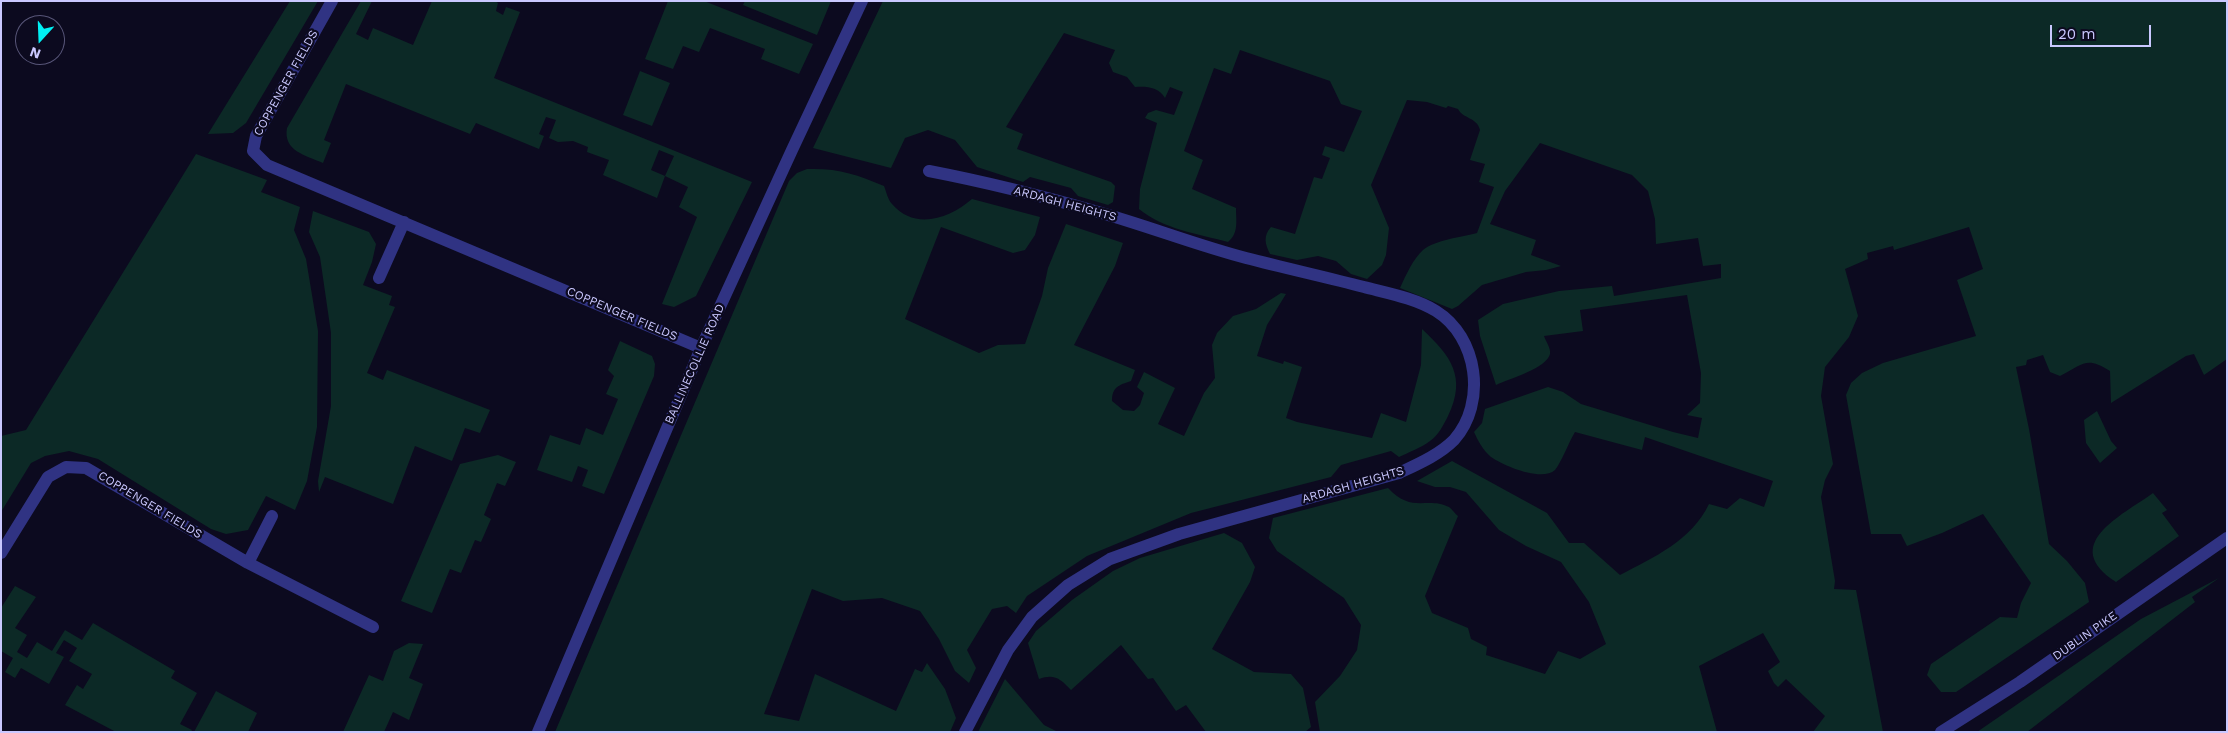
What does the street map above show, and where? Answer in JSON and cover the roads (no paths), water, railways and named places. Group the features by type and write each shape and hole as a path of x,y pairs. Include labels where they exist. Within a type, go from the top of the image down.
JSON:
{"street":[{"name":"COPPENGER FIELDS","path":"332,1 256,136 253,152 267,165 701,348"},
{"name":"BALLINECOLLIE ROAD","path":"538,732 701,348 862,1"},
{"name":"ARDAGH HEIGHTS","path":"929,171 973,180 1100,212 1244,258 1386,293 1435,311 1457,328 1468,351 1473,372 1475,397 1459,433 1452,441 1425,461 1399,473 1142,546 1110,559 1068,585 1032,617 1008,650 965,732"},
{"path":"379,278 404,222"},
{"name":"COPPENGER FIELDS","path":"1,553 48,477 66,467 86,468 248,563 373,627"},
{"path":"248,563 272,516"},
{"name":"DUBLIN PIKE","path":"1941,732 2020,682 2227,538"}]}
